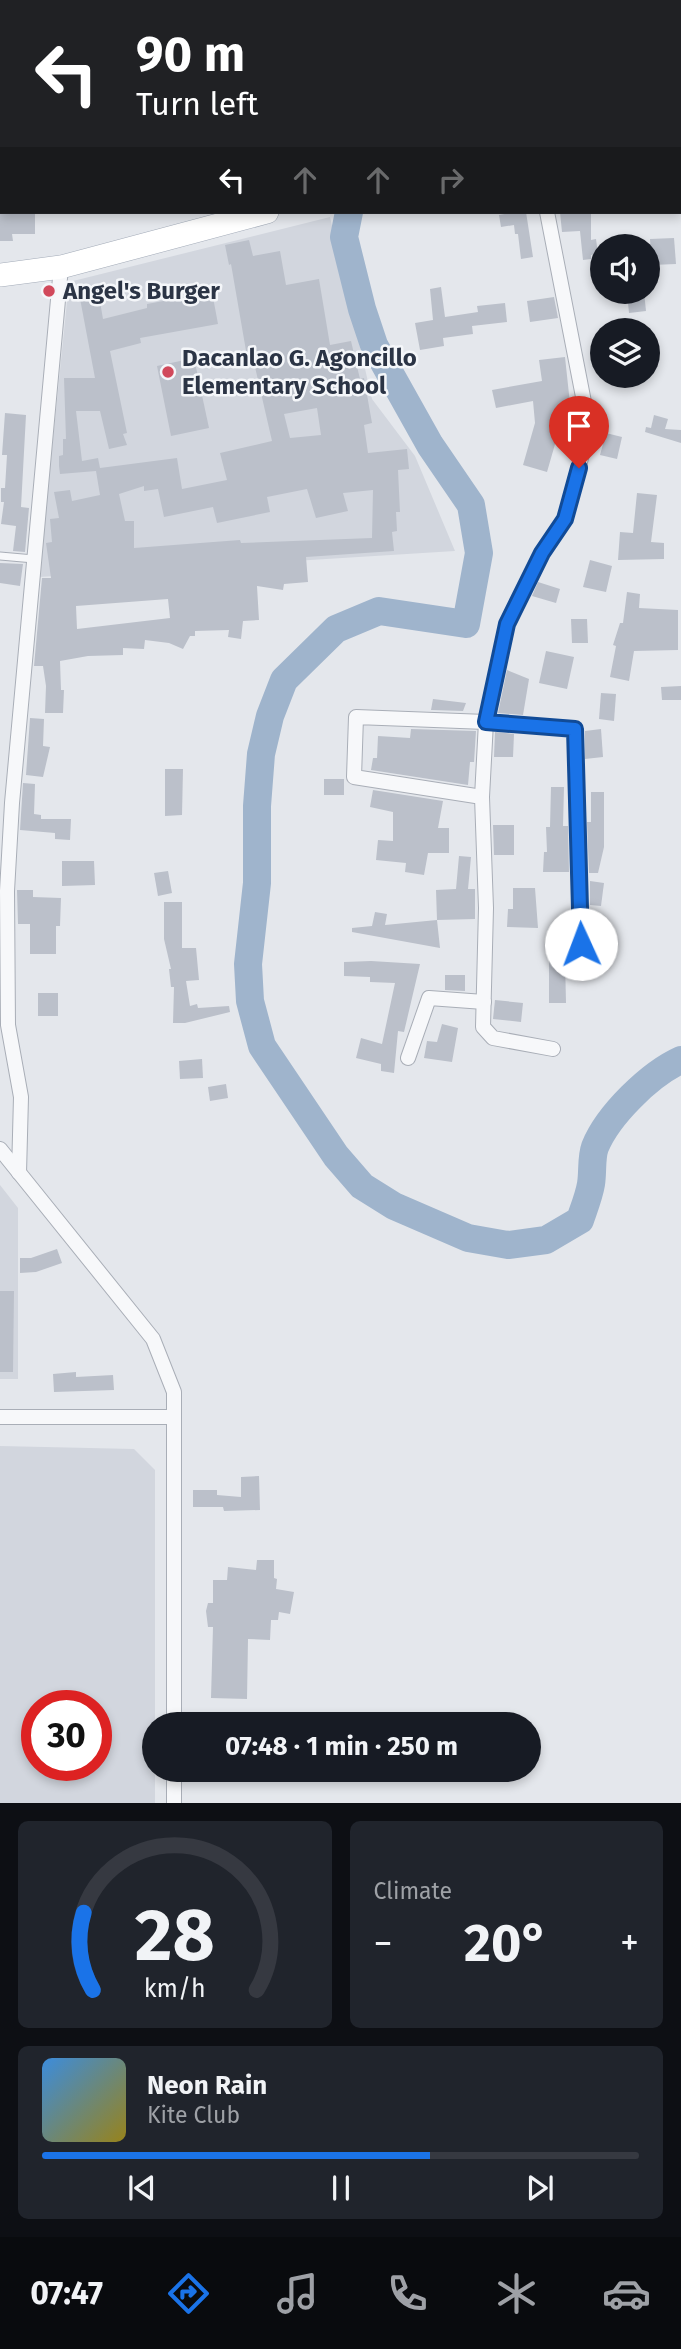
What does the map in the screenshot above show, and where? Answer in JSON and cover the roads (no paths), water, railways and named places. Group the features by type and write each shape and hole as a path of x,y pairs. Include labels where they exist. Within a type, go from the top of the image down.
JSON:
{"main road":[{"path":"0,275 61,267 260,214"}],"street":[{"path":"547,214 585,407 585,443 565,519 542,553 507,624 486,722 482,797 486,908 483,1027 493,1038 553,1049"},
{"path":"19,1172 22,1097 8,1025 7,891 12,803 61,267"},
{"path":"482,797 354,777 356,718 486,722 575,729 581,944"},
{"path":"408,1058 429,998 484,1002"},
{"path":"0,1149 153,1339 174,1392 174,1712"},
{"path":"0,1417 174,1417"},
{"path":"174,1782 174,1803"}],"lane":[{"path":"0,556 34,559"}],"waterway":[{"path":"349,214 344,237 374,345 430,445 471,505 479,553 466,624 379,611 336,629 284,680 270,716 261,754 257,806 257,883 248,964 250,1001 262,1046 336,1156 362,1186 394,1206 468,1238 508,1245 546,1240 580,1220 592,1179 594,1151 601,1135 631,1097 656,1075 681,1060"}],"place":[{"name":"Angel's Burger","path":"49,291"},
{"name":"Dacanlao G. Agoncillo Elementary School","path":"168,372"}]}
